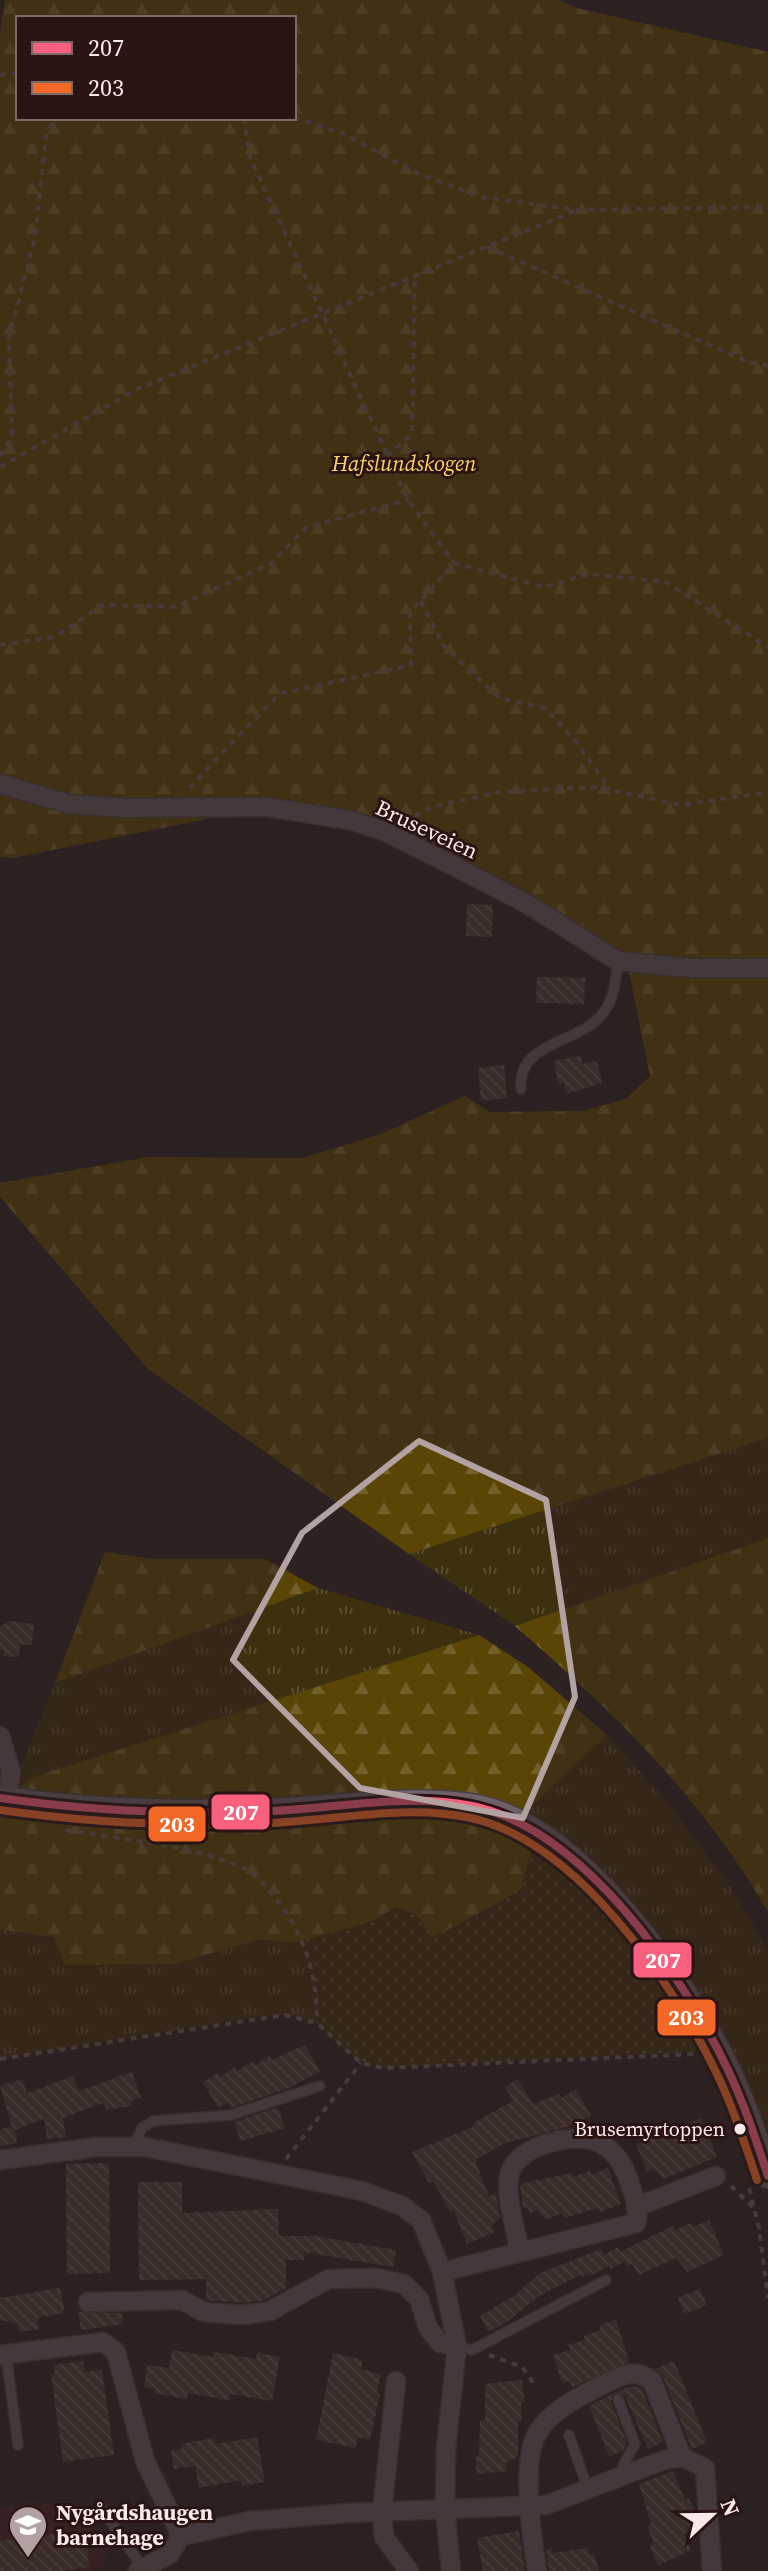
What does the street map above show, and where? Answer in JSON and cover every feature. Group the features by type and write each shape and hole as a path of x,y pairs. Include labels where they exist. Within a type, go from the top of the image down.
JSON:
{"street":[{"name":"Bruseveien","path":"0,784 69,804 125,808 174,805 267,807 349,820 384,831 529,905 618,961 691,968 768,968"},
{"path":"0,1736 11,1771 4,1798 91,1810 266,1811 414,1803 473,1806 518,1819 564,1851 617,1906 679,1986 719,2050 758,2179"},
{"path":"442,2272 519,2250 636,2223 636,2207 626,2171 611,2151 600,2143 576,2139 541,2146 515,2164 509,2175 519,2250"},
{"path":"0,2160 77,2149 134,2146 277,2171 362,2191 402,2206 427,2230 464,2348 446,2448 445,2510 451,2571"},
{"path":"636,2207 716,2176"},
{"path":"88,2302 182,2300 204,2312 243,2315 270,2311 329,2279 376,2278 404,2284 419,2299 428,2328 440,2343 464,2348"},
{"path":"3,2354 95,2342 110,2344 119,2358 145,2461 181,2536"},
{"path":"537,2571 528,2508 538,2432 574,2401 622,2376 637,2372 652,2381 682,2457"},
{"path":"396,2381 382,2512 384,2537 409,2571"},
{"path":"140,2570 170,2554 181,2536 250,2521 382,2512 528,2508 546,2505 664,2460 682,2457 705,2468 712,2571"}],"lane":[{"path":"521,1089 520,1075 525,1062 545,1047 585,1030 605,1011 615,986 618,961"},
{"path":"134,2146 142,2128 153,2121 231,2115 320,2086"},
{"path":"464,2348 606,2280"},
{"path":"3,2354 18,2445"},
{"path":"618,2399 635,2444 623,2466 626,2474"},
{"path":"569,2435 588,2489"},
{"path":"101,2508 140,2570"}],"path":[{"path":"296,118 344,134 417,173 481,197 577,210 768,207"},
{"path":"0,456 12,436 9,337 35,238 46,137 53,120"},
{"path":"244,120 250,157 387,456 408,500 454,563 544,587 590,574 666,582 768,647"},
{"path":"0,467 139,388 577,210"},
{"path":"486,247 748,362 768,366"},
{"path":"387,456 412,434 415,276"},
{"path":"0,645 54,637 103,605 175,607 270,564 307,527 408,500"},
{"path":"174,805 279,694 411,665 410,613 454,563"},
{"path":"421,601 443,645 499,698 545,708 577,743 610,789"},
{"path":"384,831 432,807 499,792 598,787 681,805 768,792"},
{"path":"65,1829 222,1860 247,1870 281,1906 309,1954 317,1995 317,2023"},
{"path":"0,2059 262,2016 285,2015 317,2023 361,2063 384,2068 719,2050"},
{"path":"277,2171 361,2063"},
{"path":"716,2176 725,2180 755,2209"},
{"path":"758,2179 755,2209 768,2298"},
{"path":"464,2348 522,2367 535,2385"}],"highlighted area":[{"path":"419,1441 546,1500 575,1697 523,1818 360,1788 233,1660 302,1533"}],"shaded area":[{"path":"28,2501 77,2507 103,2546 108,2562 93,2571 0,2571 0,2508"}],"green space":[{"name":"Hafslundskogen","path":"5,0 558,0 577,8 768,52 768,1438 409,1554 148,1369 0,1197 0,1183 148,1157 303,1158 381,1134 465,1096 490,1112 583,1111 626,1099 650,1076 629,972 618,961 384,831 267,807 13,858 0,857 0,34"},
{"path":"768,1438 768,1538 515,1626 409,1554"},
{"path":"768,1538 768,1912 715,1832 654,1758 587,1691 515,1626"},
{"path":"105,1552 152,1559 265,1559 318,1588 55,1683"},
{"path":"318,1588 479,1635 33,1777 7,1799 55,1683"},
{"path":"479,1635 528,1667 607,1735 518,1819 537,1831 521,1888 512,1896 432,1938 396,1907 375,1920 321,1938 288,1943 261,1939 173,1964 65,1965 54,1938 0,1929 0,1800 7,1799 33,1777"},
{"path":"607,1735 665,1799 732,1889 768,1951 768,2177 728,2071 518,1819"},
{"path":"537,1831 564,1851 719,2050 384,2068 364,2062 331,2039 317,2023 313,1971 303,1941 375,1920 396,1907 416,1914 432,1937 485,1912 521,1888"},
{"path":"0,1929 173,1964 261,1939 303,1941 313,1971 317,2023 285,2015 262,2016 0,2059"}],"building":[{"path":"467,904 493,905 492,937 466,936"},
{"path":"537,977 585,978 584,1004 536,1003"},
{"path":"581,1056 582,1064 597,1061 602,1083 567,1094 564,1083 558,1084 554,1061"},
{"path":"504,1065 507,1098 481,1101 478,1068"},
{"path":"9,1621 34,1624 32,1645 20,1644 19,1657 3,1656 4,1650 0,1650 0,1627"},
{"path":"305,2045 320,2071 289,2088 230,2108 228,2102 218,2108 203,2082 218,2073 220,2077 235,2067 237,2071 270,2056 272,2060"},
{"path":"132,2072 141,2098 130,2101 132,2106 106,2110 103,2103 63,2118 66,2137 47,2139 44,2119 15,2130 17,2143 0,2146 0,2129 12,2127 0,2086 22,2079 27,2093 73,2076 79,2091"},
{"path":"518,2079 533,2104 559,2094 561,2098 576,2089 591,2116 567,2127 505,2143 475,2160 489,2196 496,2194 500,2218 492,2225 495,2232 467,2244 454,2211 450,2212 433,2181 429,2183 412,2152 475,2126 473,2123 513,2101 505,2087"},
{"path":"278,2107 285,2128 240,2141 234,2122"},
{"path":"701,2118 717,2157 663,2179 654,2169 647,2172 636,2144"},
{"path":"109,2163 110,2273 67,2274 66,2164"},
{"path":"608,2168 621,2204 600,2212 598,2208 564,2218 562,2213 546,2220 537,2210 530,2213 527,2207 523,2208 520,2184 572,2173 573,2177 590,2171 591,2175"},
{"path":"138,2182 182,2182 182,2213 278,2209 279,2236 315,2236 396,2250 393,2267 304,2252 304,2260 286,2260 286,2288 264,2300 245,2303 206,2300 206,2279 139,2280"},
{"path":"709,2220 724,2255 687,2272 676,2258 639,2275 632,2264 627,2266 625,2261 611,2269 604,2255 618,2247 620,2252 673,2226 675,2230 691,2223 693,2227"},
{"path":"601,2249 609,2266 594,2274 578,2276 536,2298 510,2320 488,2332 480,2316 515,2295 540,2273"},
{"path":"60,2288 65,2313 41,2317 37,2320 39,2329 19,2332 17,2324 0,2320 0,2298"},
{"path":"700,2289 707,2305 684,2314 678,2297"},
{"path":"78,2312 122,2313 123,2324 81,2330"},
{"path":"616,2320 629,2362 572,2387 570,2381 562,2383 553,2355 570,2350 568,2345 585,2340 584,2336 601,2330 599,2325"},
{"path":"172,2350 213,2357 214,2352 256,2359 257,2353 280,2357 272,2401 230,2394 229,2400 188,2393 187,2399 154,2393 155,2389 144,2387 147,2365 169,2368"},
{"path":"333,2353 363,2360 361,2369 381,2374 370,2440 358,2437 355,2448 316,2440"},
{"path":"83,2361 85,2372 102,2370 114,2455 63,2462 51,2374 55,2373 54,2365"},
{"path":"674,2361 707,2442 692,2449 663,2377 655,2369"},
{"path":"522,2380 525,2403 521,2403 522,2421 518,2421 518,2457 506,2463 507,2471 477,2474 475,2457 479,2456 480,2420 485,2420 485,2384"},
{"path":"633,2386 642,2389 663,2442 648,2449 625,2396 616,2392"},
{"path":"616,2392 611,2401 627,2443 623,2451 609,2456 589,2406"},
{"path":"257,2437 265,2482 242,2486 241,2480 199,2488 195,2466 174,2469 171,2451 182,2449 181,2444 214,2438 215,2444"},
{"path":"673,2471 685,2500 689,2499 696,2513 697,2528 684,2534 691,2551 658,2565 650,2546 654,2544 647,2526 651,2524 639,2484"},
{"path":"36,2511 39,2536 58,2534 59,2541 78,2539 87,2547 89,2567 62,2571 0,2571 0,2540 16,2539 14,2513"},
{"path":"519,2531 525,2571 483,2571 477,2538"},
{"path":"552,2548 553,2553 588,2548 590,2555 594,2554 599,2571 549,2571 546,2550"}],"transit line":[{"name":"207","path":"0,1798 102,1809 204,1812 272,1811 372,1802 448,1802 472,1806 513,1820 552,1843 589,1874 624,1910 655,1949 683,1990 727,2068 768,2176"},
{"name":"203","path":"0,1810 102,1821 204,1824 272,1823 422,1812 471,1818 510,1832 548,1855 583,1885 647,1958 674,1997 716,2072 757,2180"}],"place":[{"name":"Brusemyrtoppen","path":"740,2129"},
{"name":"Nygårdshaugen barnehage","path":"28,2559"}]}
